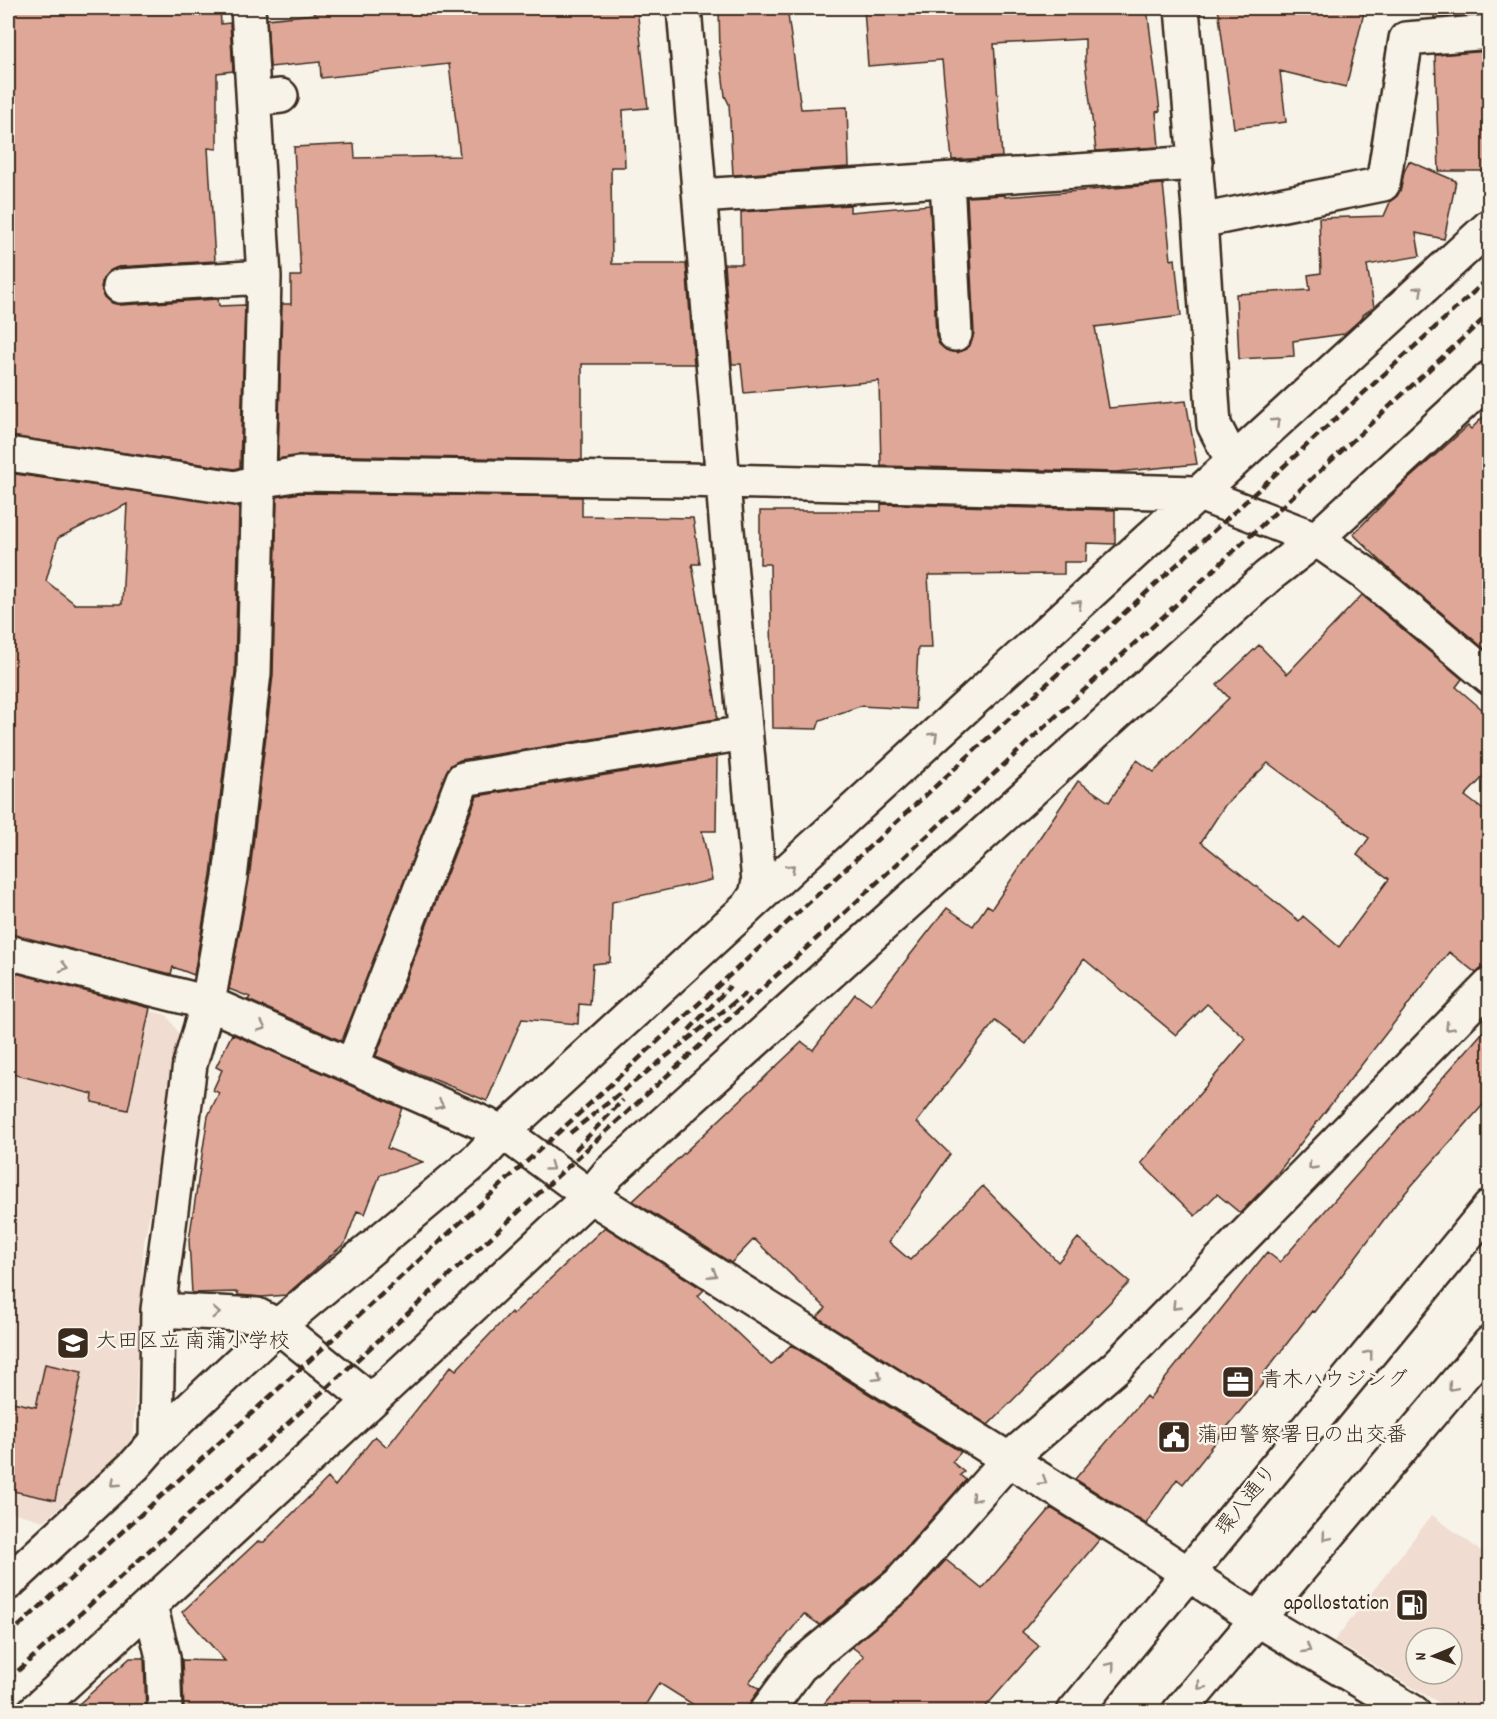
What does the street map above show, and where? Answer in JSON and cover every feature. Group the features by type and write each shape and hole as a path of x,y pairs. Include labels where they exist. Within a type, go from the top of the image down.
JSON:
{"street":[{"path":"156,1442 158,1310 190,1064 208,1003 230,878 254,673 268,98 248,8"},
{"path":"684,8 759,882 756,895 748,907"},
{"path":"1182,8 1196,163 1214,425 1233,462"},
{"path":"1200,221 1383,184 1406,39 1490,32"},
{"path":"700,196 1196,163"},
{"path":"947,180 955,334"},
{"path":"8,1583 135,1465 156,1442 278,1326 478,1159 503,1132 1490,226"},
{"path":"120,286 264,277"},
{"path":"34,1712 372,1401 590,1196 609,1173 1240,601 1316,539 1490,378"},
{"path":"8,454 236,488 298,474 1197,494 1316,539 1366,574 1490,678"},
{"path":"352,1066 463,779 746,733"},
{"path":"8,952 208,1003 503,1132 590,1196 1009,1459 1257,1619 1413,1712"},
{"path":"766,1712 800,1666 899,1584 1009,1459 1117,1366 1490,985"},
{"name":"環八通り","path":"1074,1712 1490,1207"},
{"path":"158,1310 257,1315 278,1326 372,1401"},
{"path":"1179,1712 1490,1342"},
{"path":"150,1605 163,1657 165,1712"}],"shaded area":[{"name":"大田区立 南蒲小学校","path":"8,977 167,1015 184,1042 144,1242 133,1444 44,1521 8,1511"},
{"path":"1432,1515 1489,1557 1489,1711 1453,1711 1410,1686 1464,1686 1464,1626 1404,1626 1404,1682 1334,1641"}],"building":[{"path":"8,8 220,8 221,24 230,23 233,71 217,73 217,149 208,148 215,261 118,267 109,271 101,287 105,297 112,303 121,305 218,299 219,306 245,305 240,467 235,469 8,436 8,282 14,282 11,190 8,190"},
{"path":"314,8 637,8 648,108 623,110 625,167 611,167 612,264 686,264 694,364 582,364 582,460 299,455 278,459 282,304 291,304 291,276 301,276 294,147 354,144 355,158 460,156 449,64 321,78 320,62 270,67 267,19 315,14"},
{"path":"719,8 787,8 801,109 847,107 849,167 733,175 729,104 725,96 720,53"},
{"path":"864,8 1147,8 1160,111 1156,112 1159,147 1096,151 1085,61 1085,39 994,44 1002,157 952,160 942,60 868,66"},
{"path":"1218,8 1365,8 1346,87 1280,71 1286,122 1234,128"},
{"path":"1434,8 1490,8 1490,13 1434,18"},
{"path":"1490,51 1490,171 1439,171 1435,55"},
{"path":"1409,161 1456,181 1444,239 1416,233 1420,256 1367,265 1374,307 1344,334 1293,341 1294,356 1239,359 1236,294 1310,290 1308,275 1321,273 1319,218 1384,216 1391,200 1397,196 1401,188"},
{"path":"1163,184 1171,260 1175,259 1181,316 1095,327 1109,408 1186,401 1197,464 1116,472 881,466 879,381 744,393 741,364 732,364 724,264 742,264 741,212 850,205 850,212 930,205 936,335 939,344 946,350 957,353 966,349 974,333 967,197 1005,195 1005,197"},
{"path":"1490,410 1490,648 1487,651 1386,566 1353,534 1403,484 1468,426 1471,429"},
{"path":"8,473 239,506 235,672 211,875 194,975 173,967 171,974 8,934","holes":["127,504 122,604 75,604 46,581 58,538"]},
{"path":"300,493 582,497 582,516 693,518 700,564 692,564 717,709 717,719 460,760 451,765 446,772 342,1041 248,1000 250,997 229,989 249,880 273,675 277,497"},
{"path":"881,504 1115,510 1115,544 1087,543 1086,562 1064,562 1064,574 928,575 932,648 918,648 915,709 860,706 820,720 817,729 773,728 770,564 760,564 760,511 881,511"},
{"path":"1362,595 1462,679 1456,687 1490,716 1490,770 1465,796 1490,815 1490,967 1484,967 1476,973 1449,952 1273,1179 1240,1213 1217,1194 1195,1216 1141,1163 1246,1039 1207,1004 1176,1035 1084,959 1026,1044 995,1021 917,1122 950,1154 889,1242 910,1260 983,1186 1058,1262 1078,1238 1130,1282 988,1425 817,1317 826,1308 754,1239 731,1263 633,1201 802,1042 813,1050 855,994 871,1005 947,908 973,926 987,905 992,908 1078,781 1109,802 1137,760 1154,772 1229,698 1217,685 1259,645 1287,674","holes":["1268,763 1369,838 1357,855 1389,879 1339,947 1303,916 1299,921 1201,842 1225,805"]},
{"path":"717,757 716,831 702,831 712,880 612,902 610,962 593,964 590,1005 579,1004 578,1024 522,1019 487,1101 376,1056 477,796"},
{"path":"8,971 150,1008 128,1110 92,1102 93,1094 8,1073"},
{"path":"1490,1024 1490,1097 1398,1201 1314,1312 1312,1311 1261,1377 1265,1381 1183,1484 1177,1479 1146,1524 1075,1479 1146,1396 1149,1399 1267,1252 1280,1262"},
{"path":"232,1034 402,1108 387,1148 423,1162 380,1175 365,1214 357,1211 345,1243 286,1295 262,1297 238,1295 238,1292 192,1293 189,1240 208,1116 219,1093 213,1090 222,1070 216,1067"},
{"path":"605,1227 704,1290 698,1296 771,1365 791,1345 961,1452 952,1462 964,1472 960,1475 966,1480 886,1570 820,1625 804,1614 749,1682 760,1689 751,1701 748,1712 705,1712 659,1683 641,1712 184,1712 182,1660 225,1661 182,1612 257,1542 264,1542 328,1478 335,1486 375,1436 387,1447 451,1366 456,1370 511,1312 513,1314"},
{"path":"45,1364 82,1372 55,1500 8,1490 8,1401 36,1407"},
{"path":"1051,1508 1100,1539 1022,1632 1039,1646 981,1712 817,1712 864,1656 852,1647 911,1598 946,1560 982,1589"},
{"path":"130,1658 144,1658 146,1712 70,1712"}],"railway":[{"path":"8,1636 1490,277"},
{"path":"8,1680 827,929 1490,313"},
{"path":"689,1030 730,986"},
{"path":"570,1133 746,993"},
{"path":"575,1150 623,1100"}],"place":[{"name":"大田区立 南蒲小学校","path":"73,1343"},
{"name":"青木ハウジング","path":"1238,1382"},
{"name":"蒲田警察署日の出交番","path":"1174,1437"},
{"name":"apollostation","path":"1412,1605"}]}
